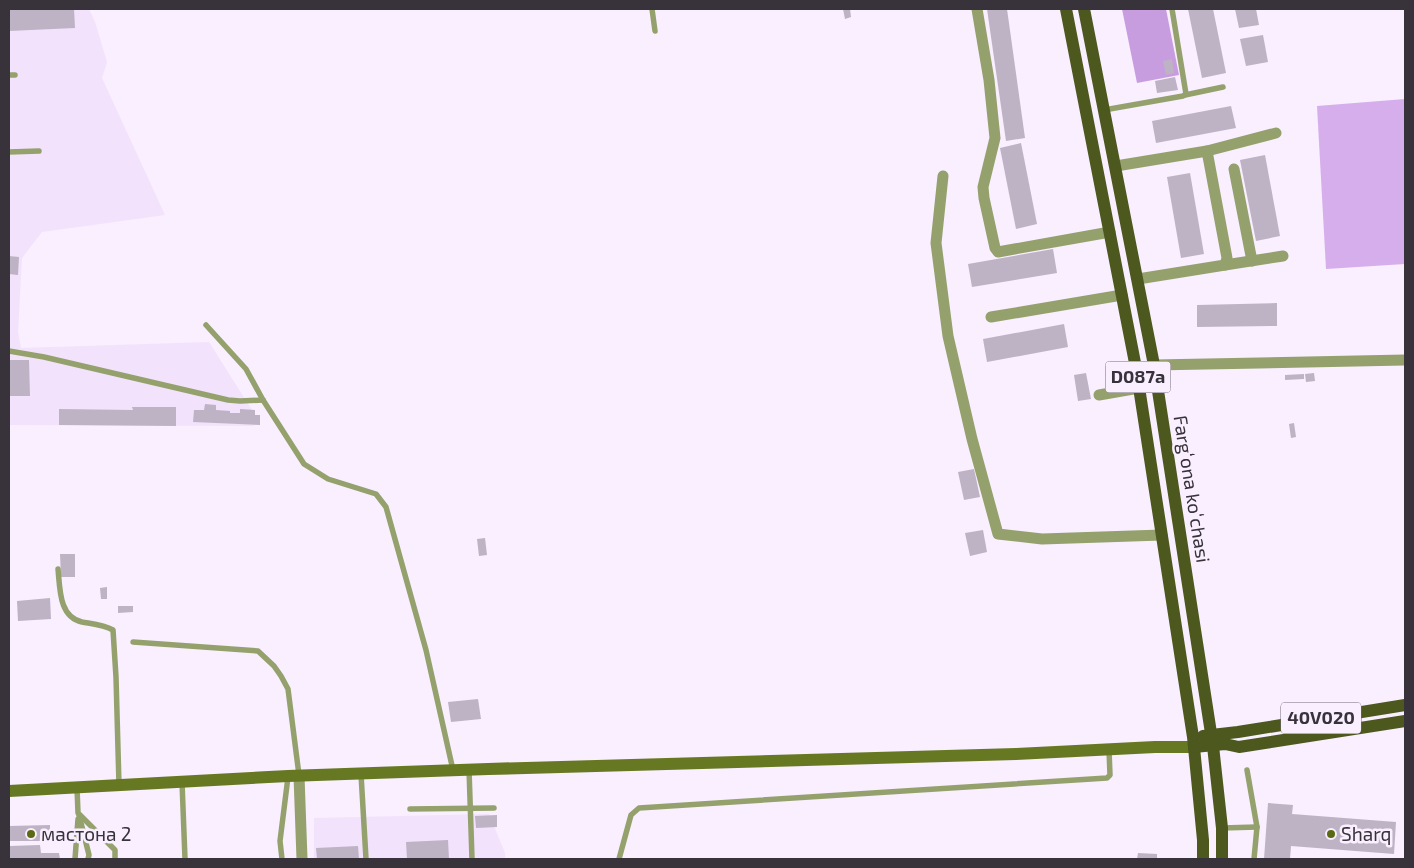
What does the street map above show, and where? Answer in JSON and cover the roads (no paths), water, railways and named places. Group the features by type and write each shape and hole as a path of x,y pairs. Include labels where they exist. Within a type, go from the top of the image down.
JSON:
{"main road":[{"name":"Fargʻona koʻchasi","path":"1066,9 1140,388 1194,742 1203,859"},
{"name":"Fargʻona koʻchasi","path":"1084,9 1154,365 1212,741 1222,828 1222,859"},
{"name":"40V020","path":"1194,742 1212,741 1405,705"},
{"name":"40V020","path":"1212,741 1239,747 1405,721"},
{"path":"9,791 469,769 1016,754 1156,747 1194,742"}],"street":[{"path":"977,9 995,138 983,187 995,248 998,252 1110,232"},
{"path":"1116,166 1207,151 1276,133"},
{"path":"1207,151 1228,258 1225,265"},
{"path":"1234,169 1252,261"},
{"path":"943,176 936,243 948,336 972,439 998,534 1042,539 1162,535"},
{"path":"1138,280 1282,256"},
{"path":"991,317 1122,295"},
{"path":"1154,365 1405,360"},
{"path":"1099,395 1140,388"},
{"path":"294,776 302,859"}],"lane":[{"path":"652,9 655,31"},
{"path":"1172,9 1186,91 1185,95"},
{"path":"1104,110 1223,88"},
{"path":"9,152 39,151"},
{"path":"206,325 246,369 263,400 304,464 328,479 376,494 386,507 426,650 454,770"},
{"path":"9,351 44,357 228,400 263,400"},
{"path":"58,570 62,604 71,617 76,621 113,630 119,786"},
{"path":"133,642 258,651 274,666 281,676 288,689 294,776 280,841 282,859"},
{"path":"619,859 631,814 639,808 1107,778 1110,775 1109,750"},
{"path":"469,769 472,859"},
{"path":"1247,770 1258,827 1254,859"},
{"path":"361,774 366,859"},
{"path":"182,782 186,859"},
{"path":"75,859 78,813 77,788"},
{"path":"410,809 494,808"},
{"path":"78,813 89,855 88,859"},
{"path":"78,813 115,850 115,859"},
{"path":"1222,828 1258,827"}],"place":[{"name":"мастона 2","path":"31,834"},
{"name":"Sharq","path":"1331,834"}]}
